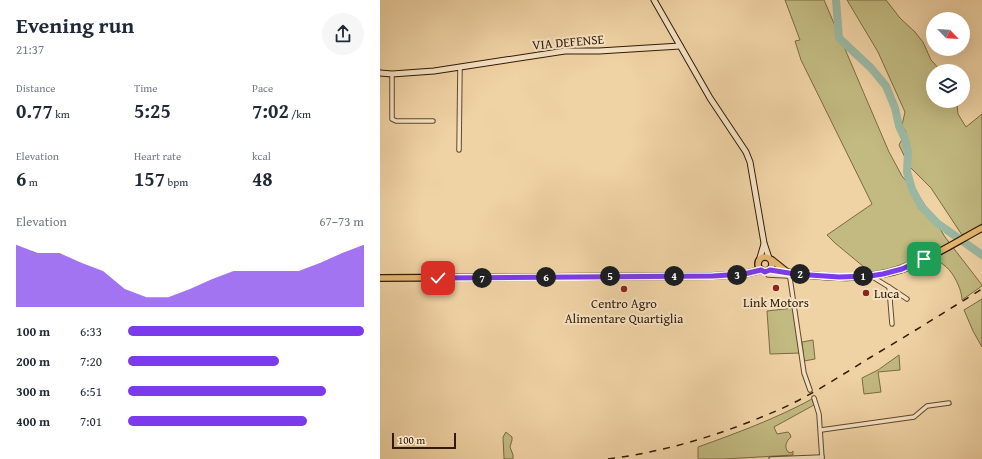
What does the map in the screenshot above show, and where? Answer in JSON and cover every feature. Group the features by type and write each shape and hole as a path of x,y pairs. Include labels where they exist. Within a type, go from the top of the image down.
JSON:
{"main road":[{"path":"654,0 710,98 746,152 750,162 764,243 772,265 766,271"},
{"name":"VIA DEFENSE","path":"380,73 422,73 566,51 599,51 680,46"},
{"path":"380,278 744,274 766,271 839,277 872,275 902,269 982,228"},
{"path":"764,243 758,267 766,271"},
{"path":"744,274 765,257 789,273"}],"street":[{"path":"458,150 460,67"},
{"path":"392,74 392,119 433,121"},
{"path":"766,271 768,275 788,276 790,278 804,373 810,390"},
{"path":"872,275 907,299"},
{"path":"889,287 892,324"},
{"path":"771,459 822,458 819,414 814,398"},
{"path":"820,430 914,417 927,406 949,403"}],"shaded area":[{"path":"785,0 824,0 889,152 902,176 921,199 945,237 982,285 962,300 960,288 953,275 949,269 939,262 932,261 924,263 922,269 910,273 917,266 926,262 922,255 897,266 870,272 827,235 872,204 801,60 795,41 800,40"},
{"path":"847,0 886,0 900,18 923,42 926,49 926,56 929,56 935,64 926,64 926,108 957,108 958,114 966,127 982,114 982,225 962,235 931,188 909,166 899,145 906,132 902,125 905,112 878,52"},
{"path":"982,299 982,347 964,310"},
{"path":"794,308 801,353 770,354 767,311"},
{"path":"813,340 815,359 804,361 802,342"},
{"path":"899,355 900,370 878,372 881,392 864,394 862,378 878,370"},
{"path":"812,399 814,405 774,427 777,434 788,432 790,434 791,437 787,442 786,448 788,452 791,453 793,451 793,455 698,459 698,447 770,419"},
{"path":"506,432 512,437 510,447 513,459 504,459 503,437"}],"waterway":[{"path":"836,0 839,38 871,68 886,86 895,108 899,126 905,139 908,152 907,172 912,189 921,206 937,223 982,255"}],"tunnel":[{"path":"810,390 814,398"}],"railway":[{"path":"608,459 651,452 694,441 756,419 788,405 824,386 982,289"}],"place":[{"name":"Link Motors","path":"776,288"},
{"name":"Centro Agro Alimentare Quartiglia","path":"624,289"},
{"name":"Luca","path":"866,293"}],"route":[{"path":"438,278 713,276 744,274 761,270 765,272 770,270 795,274 839,277 870,276 902,269 924,259"}]}
